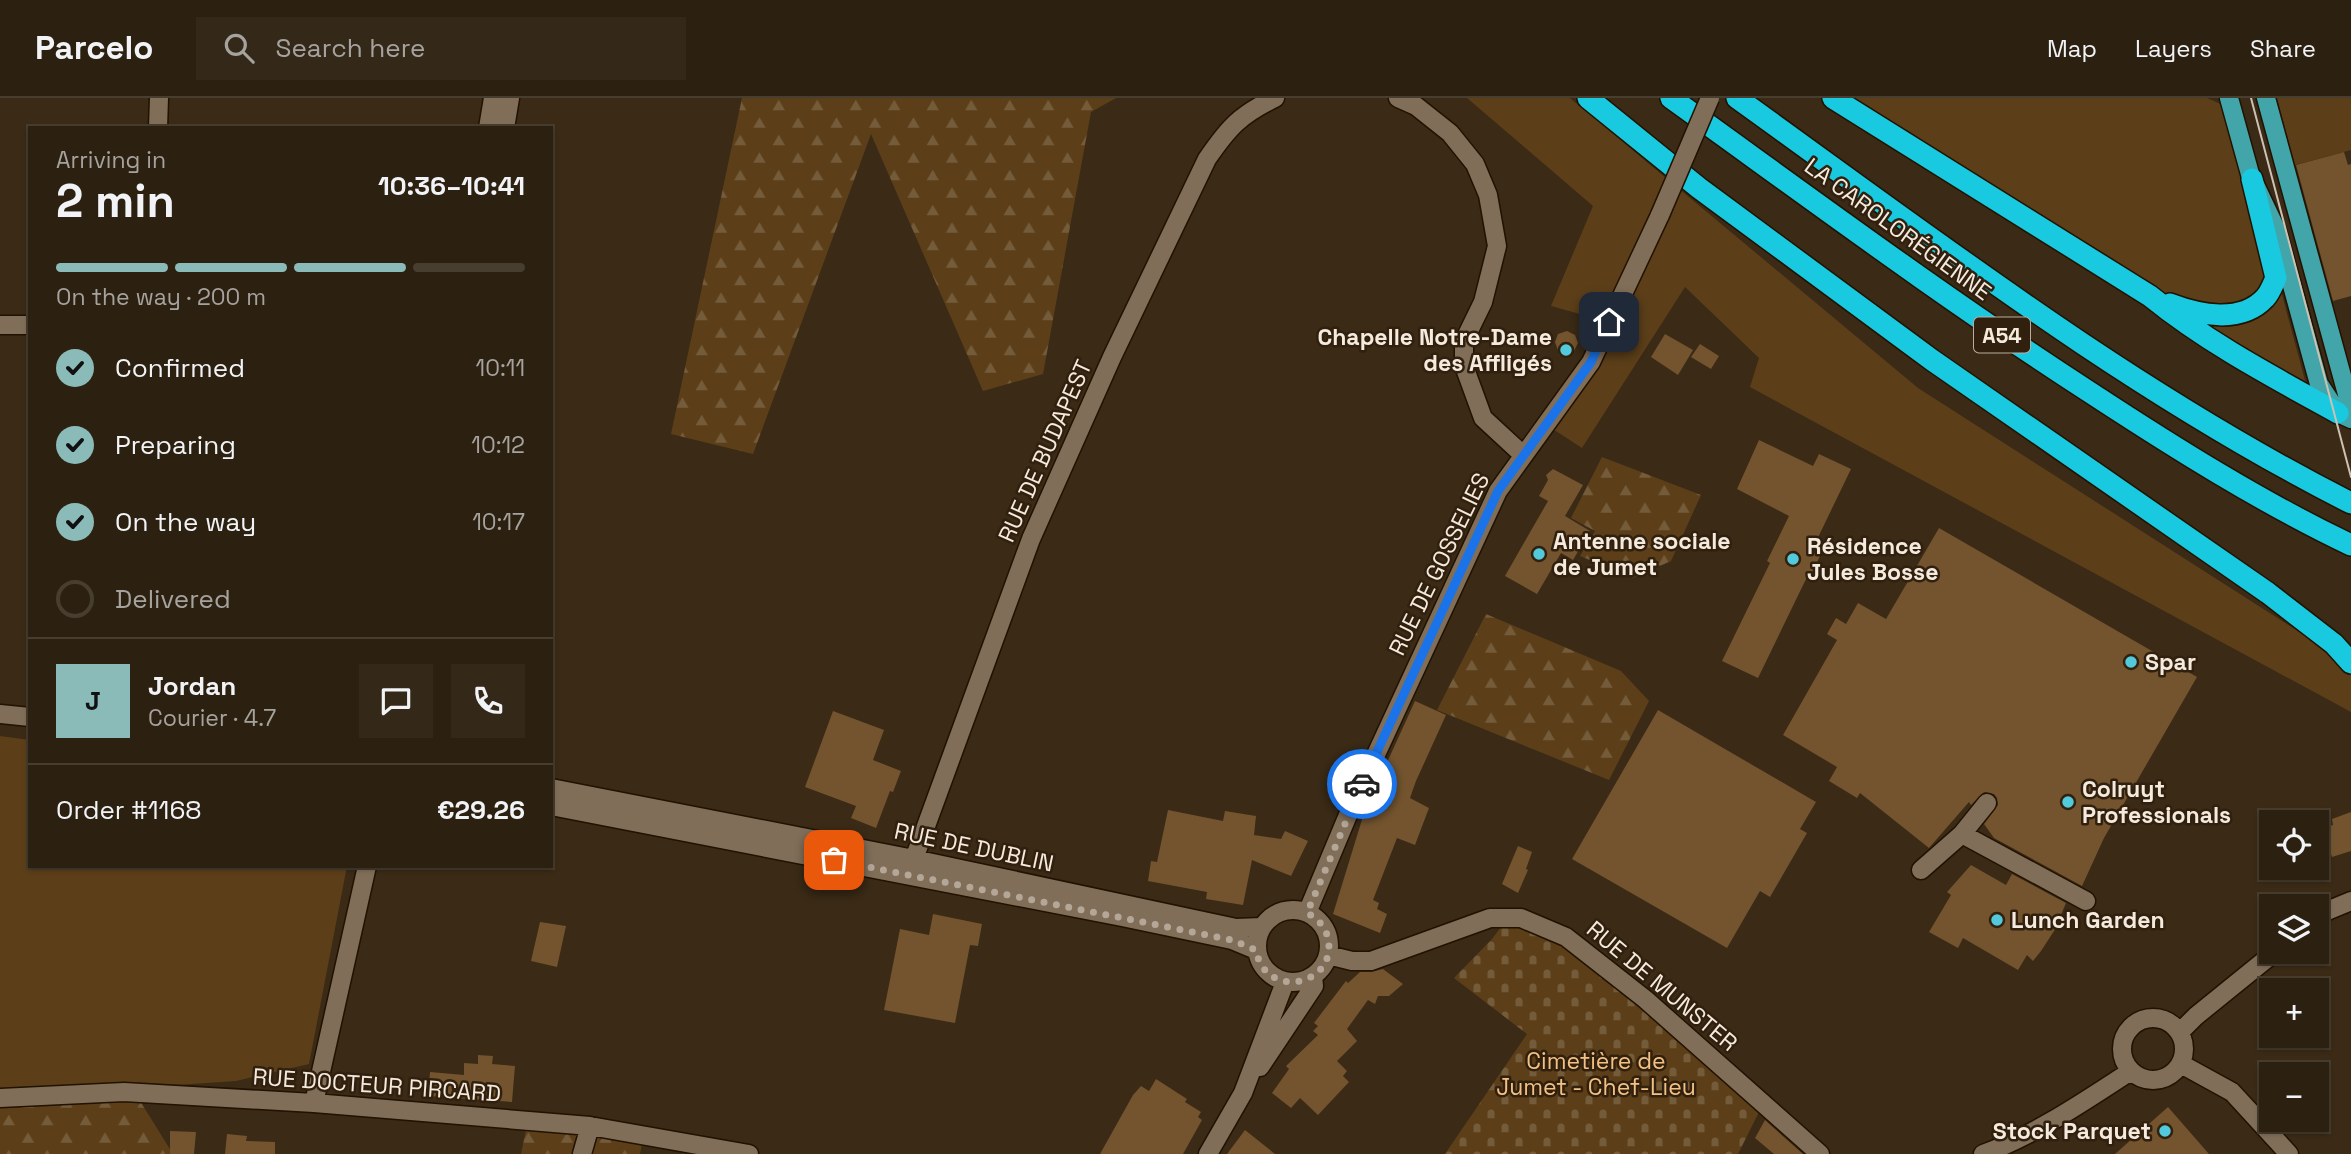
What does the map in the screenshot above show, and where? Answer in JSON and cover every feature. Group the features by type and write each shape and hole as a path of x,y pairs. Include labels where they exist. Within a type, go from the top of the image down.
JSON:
{"highway":[{"path":"1588,98 1699,188 1932,360 2268,593 2334,644 2351,663"},
{"name":"LA CAROLORÉGIENNE","path":"1671,98 2011,341 2154,435 2300,520 2351,545"},
{"name":"LA CAROLORÉGIENNE","path":"1737,98 2033,310 2173,403 2351,503"},
{"path":"1833,98 2150,296 2196,331 2276,381 2347,414"},
{"path":"2150,296 2192,313 2217,315 2244,312 2265,298 2276,278 2252,179"}],"main road":[{"path":"2266,98 2347,414"},
{"path":"2230,104 2252,179 2277,231 2319,384 2347,414"}],"street":[{"path":"158,126 159,98"},
{"path":"488,126 493,98"},
{"path":"505,126 510,98"},
{"name":"RUE DE BUDAPEST","path":"914,859 1031,539 1118,346 1207,159 1228,129 1255,108 1275,98"},
{"path":"1398,98 1416,106 1450,133 1475,164 1488,195 1497,246 1483,302 1464,341 1464,366 1483,418 1523,455"},
{"name":"RUE DE GOSSELIES","path":"1307,913 1348,815 1498,491 1591,362 1660,215 1710,98"},
{"path":"2216,98 2230,104"},
{"path":"0,325 28,326"},
{"path":"0,714 28,717"},
{"name":"RUE DE DUBLIN","path":"553,789 914,859 1236,928 1262,927"},
{"path":"1921,870 1962,834 1987,803"},
{"name":"RUE DE DUBLIN","path":"553,806 1122,917 1232,940 1256,950"},
{"path":"1962,834 2086,901"},
{"path":"314,1103 368,868"},
{"path":"2329,912 2351,901"},
{"path":"1289,910 1307,913 1322,924 1328,936 1328,955 1320,971 1297,982 1274,978 1264,970 1256,950 1262,927 1277,913 1289,910"},
{"name":"RUE DE MUNSTER","path":"1328,955 1352,961 1371,961 1490,918 1521,918 1566,937 1586,952 1645,999 1820,1154"},
{"path":"2180,1032 2260,964"},
{"path":"1208,1154 1243,1093 1314,986 1313,976"},
{"path":"1243,1093 1285,982"},
{"path":"2155,1017 2166,1020 2180,1032 2184,1042 2180,1064 2174,1072 2161,1079 2140,1077 2131,1071 2122,1053 2122,1042 2134,1024 2144,1019 2155,1017"},
{"path":"2180,1064 2232,1092 2289,1154"},
{"path":"1983,1154 2062,1116 2131,1071"},
{"name":"RUE DOCTEUR PIRCARD","path":"0,1098 124,1092 314,1103 590,1126 749,1154"},
{"path":"582,1154 590,1126"}],"green space":[{"path":"742,98 1116,98 1091,112 1043,374 983,391 871,134 753,454 671,434"},
{"path":"1467,98 1570,98 1918,388 2351,665 2351,712 1750,387 1759,358 1685,287 1582,448 1545,424 1609,322 1551,306 1593,206"},
{"path":"1845,98 2207,98 2232,109 2306,384 2238,349"},
{"path":"2277,98 2351,98 2351,150 2295,165"},
{"path":"1602,457 1701,495 1671,561 1633,578 1580,556 1595,531 1571,518"},
{"path":"1486,614 1621,671 1649,701 1609,780 1437,710"},
{"path":"0,736 28,740 28,868 347,868 309,1064 236,1081 0,1097"},
{"name":"Cimetière de Jumet - Chef-Lieu","path":"1508,918 1572,951 1760,1110 1738,1154 1445,1154 1527,1034 1454,978 1492,939"},
{"path":"135,1093 173,1154 0,1154 0,1098"},
{"path":"528,1120 644,1134 640,1154 521,1154"}],"building":[{"path":"2344,152 2348,165 2351,164 2351,296 2333,301 2296,165"},
{"name":"Chapelle Notre-Dame des Affligés","path":"1567,331 1575,335 1578,343 1574,351 1560,356 1555,342 1558,334"},
{"path":"1665,334 1693,350 1678,375 1651,357"},
{"path":"1700,344 1719,356 1711,369 1691,357"},
{"name":"Résidence Jules Bosse","path":"1759,440 1813,466 1819,454 1851,469 1811,552 1820,556 1758,678 1722,661 1770,563 1767,561 1789,516 1737,489"},
{"path":"1553,469 1583,485 1565,516 1590,531 1573,560 1561,553 1537,594 1505,576 1548,501 1539,496 1548,480 1546,475"},
{"path":"1939,528 2197,677 2104,838 2082,886 1994,838 1984,824 1998,805 1994,794 1984,792 1971,805 1969,802 1929,848 1860,793 1857,798 1829,781 1837,767 1783,735 1837,640 1827,634 1836,618 1846,624 1858,603 1886,619"},
{"path":"1415,701 1446,715 1410,798 1429,808 1415,845 1397,838 1373,900 1379,903 1377,909 1387,914 1380,933 1333,914 1364,813"},
{"path":"1658,710 1816,802 1800,829 1807,833 1770,897 1760,891 1727,948 1572,859"},
{"path":"833,711 884,730 873,760 901,771 876,828 851,818 856,806 805,787"},
{"path":"1168,810 1223,821 1225,811 1256,816 1254,835 1281,839 1285,831 1308,841 1291,876 1252,860 1243,905 1206,899 1207,892 1148,881 1151,861 1157,862"},
{"path":"2351,812 2351,851 2332,857 2329,826 2333,825 2332,819"},
{"path":"1518,846 1532,852 1518,893 1502,884"},
{"name":"Lunch Garden","path":"1971,865 2006,885 2012,874 2066,903 2054,931 2041,951 2033,961 2027,955 2018,970 1963,938 1958,948 1929,932 1951,895 1947,892"},
{"path":"933,914 982,924 978,946 970,945 955,1023 884,1010 900,929 929,935"},
{"path":"540,922 566,926 557,967 531,961"},
{"path":"1383,969 1403,984 1389,996 1378,996 1375,1004 1368,1000 1347,1029 1357,1041 1337,1061 1347,1071 1343,1076 1349,1082 1318,1115 1300,1098 1291,1108 1272,1093 1289,1069 1286,1066 1318,1035 1313,1031 1318,1026 1314,1023 1346,981 1348,983 1360,972"},
{"path":"478,1055 493,1056 492,1064 515,1066 512,1102 428,1096 430,1072 464,1075 464,1063 478,1064"},
{"path":"1156,1079 1187,1099 1185,1102 1201,1112 1198,1117 1202,1120 1183,1154 1100,1154 1133,1095 1141,1086 1149,1091"},
{"name":"Stock Parquet","path":"2168,1107 2209,1154 2115,1154"},
{"path":"1765,1120 1803,1154 1774,1154 1755,1138"},
{"path":"1245,1130 1275,1154 1227,1154"},
{"path":"170,1131 196,1132 194,1154 170,1154"},
{"path":"227,1134 247,1136 246,1141 275,1142 275,1154 225,1154"}],"tram line":[{"path":"2251,98 2351,477"}],"way so far":[{"path":"834,860 1232,940 1256,950 1264,970 1274,978 1297,982 1309,979 1320,971 1326,961 1328,936 1322,924 1307,913 1362,784"}],"place":[{"name":"Chapelle Notre-Dame des Affligés","path":"1566,350"},
{"name":"Antenne sociale de Jumet","path":"1539,554"},
{"name":"Résidence Jules Bosse","path":"1793,559"},
{"name":"Spar","path":"2131,662"},
{"name":"Colruyt Professionals","path":"2068,802"},
{"name":"Lunch Garden","path":"1997,920"},
{"name":"Stock Parquet","path":"2165,1131"}],"route":[{"path":"1362,784 1498,491 1591,362 1609,322"}]}
